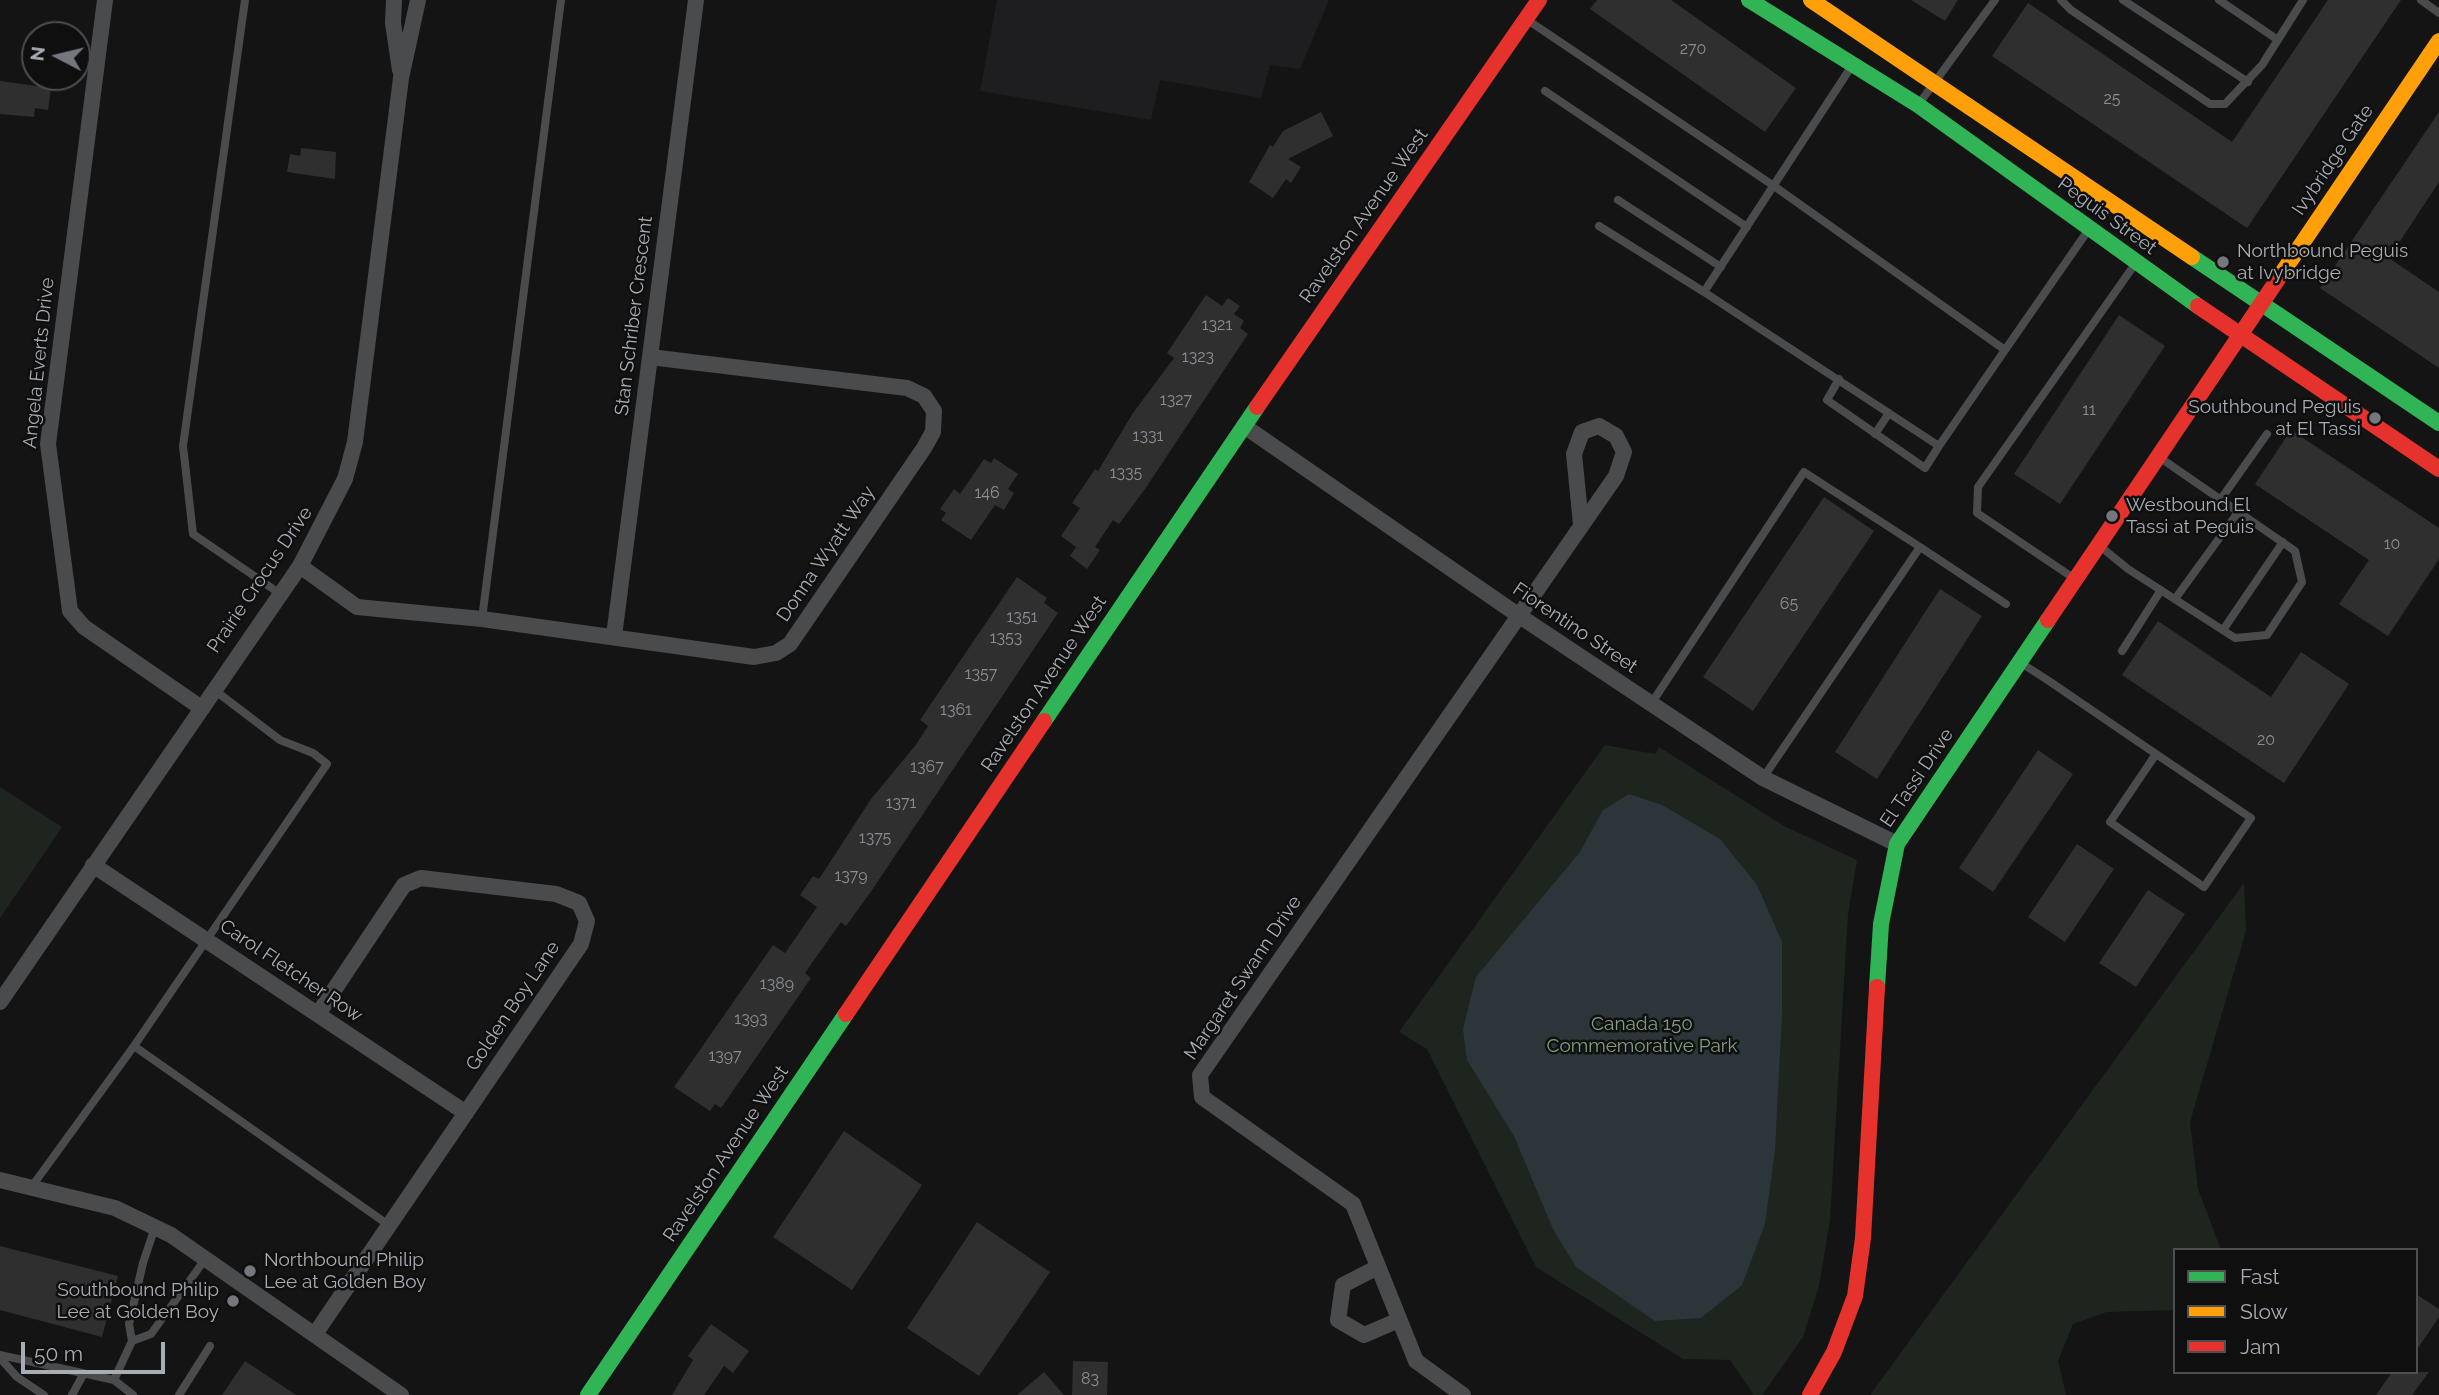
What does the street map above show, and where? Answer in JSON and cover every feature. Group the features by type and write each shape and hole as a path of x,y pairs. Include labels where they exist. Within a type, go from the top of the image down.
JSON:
{"street":[{"name":"Angela Everts Drive","path":"106,0 48,444 70,611 84,627 200,707"},
{"name":"Prairie Crocus Drive","path":"394,0 393,23 401,78"},
{"name":"Prairie Crocus Drive","path":"0,1002 200,707 300,566 345,479 355,442 401,78 418,0"},
{"name":"Stan Schriber Crescent","path":"614,636 696,0"},
{"name":"Ravelston Avenue West","path":"588,1395 1244,426 1539,0"},
{"name":"Peguis Street","path":"1749,0 1918,105 2136,263 2439,469"},
{"name":"Peguis Street","path":"1811,0 2439,423"},
{"name":"Ivybridge Gate","path":"2263,303 2439,41"},
{"name":"El Tassi Drive","path":"1810,1395 1834,1352 1855,1296 1863,1238 1881,924 1897,844 2263,303"},
{"name":"Donna Wyatt Way","path":"300,566 357,607 614,636 754,657 776,653 790,644 933,432 934,411 924,396 907,388 650,357"},
{"name":"Fiorentino Street","path":"1244,426 1518,615 1763,778 1897,844"},
{"name":"Margaret Swann Drive","path":"1463,1395 1416,1362 1353,1204 1202,1097 1200,1075 1616,477 1624,452 1616,436 1599,426 1583,432 1574,454 1581,524"},
{"name":"Carol Fletcher Row","path":"93,865 467,1113"},
{"name":"Golden Boy Lane","path":"315,1334 581,944 587,921 579,903 556,894 421,878 404,885 318,1014"},
{"path":"0,1180 115,1209 155,1227 206,1258 401,1395"},
{"path":"1378,1267 1343,1285 1338,1320 1364,1335 1399,1320"}],"lane":[{"path":"245,0 183,446 193,534 279,593"},
{"path":"482,620 561,0"},
{"path":"1918,105 1995,0"},
{"path":"2061,0 2071,10 2210,104 2225,104 2248,82 2303,0"},
{"path":"2123,0 2248,82"},
{"path":"2219,0 2278,40"},
{"path":"2421,0 2439,13"},
{"path":"1526,19 1774,186 2005,350"},
{"path":"1704,292 1853,64"},
{"path":"1545,91 1747,227"},
{"path":"1618,200 1721,267"},
{"path":"1600,226 1939,446"},
{"path":"1839,379 1827,400 1925,468 2089,229"},
{"path":"2075,579 1977,513 1978,487 2136,263"},
{"path":"1875,434 1889,412"},
{"path":"2221,499 2267,434"},
{"path":"2099,545 2161,590 2235,638 2267,635 2302,582 2295,551 2159,457"},
{"path":"1651,704 1804,472 2006,604"},
{"path":"2175,599 2239,511"},
{"path":"2223,630 2283,542"},
{"path":"1763,778 1920,547"},
{"path":"2122,651 2161,590"},
{"path":"2021,663 2251,818 2204,887 2110,822 2156,754"},
{"path":"30,1189 134,1046 327,764 313,753 280,740 213,689"},
{"path":"134,1046 390,1226"},
{"path":"114,1380 132,1341 129,1324 143,1263 155,1227"},
{"path":"132,1341 151,1334 206,1258"},
{"path":"179,1395 210,1346"},
{"path":"0,1357 82,1376 114,1380 133,1395"},
{"path":"0,1357 17,1377 44,1395"},
{"path":"72,1395 82,1376"}],"shaded area":[{"path":"997,0 1329,0 1300,69 1270,65 1261,98 1160,80 1151,120 980,91"},
{"name":"Canada 150 Commemorative Park","path":"1629,794 1662,805 1720,839 1757,885 1782,942 1782,1015 1775,1150 1765,1224 1742,1285 1701,1318 1655,1321 1576,1267 1553,1229 1514,1136 1467,1060 1463,1029 1476,977 1580,852 1603,810"}],"green space":[{"name":"Canada 150 Commemorative Park","path":"1605,745 1655,754 1659,747 1784,826 1857,860 1848,914 1830,1220 1819,1286 1803,1337 1762,1395 1754,1395 1730,1360 1683,1359 1536,1267 1427,1049 1399,1032"},
{"path":"0,787 62,827 0,918"},
{"path":"2244,883 2246,931 2190,1122 2198,1189 2220,1248 2173,1248 2173,1310 2107,1312 2073,1324 2058,1361 2066,1395 1870,1395"}],"building":[{"path":"1597,0 1671,0 1796,88 1765,132 1590,9"},
{"path":"1911,0 1958,0 1945,21"},
{"path":"2328,0 2401,0 2247,228 1992,56 2028,3 2232,142"},
{"path":"0,81 21,84 21,91 51,91 48,110 35,108 34,117 0,114"},
{"path":"1321,112 1333,136 1288,159 1301,167 1291,183 1286,179 1273,198 1249,182 1270,145 1273,147 1283,131"},
{"path":"2439,112 2439,182 2389,258 2439,292 2439,368 2320,288"},
{"path":"301,148 336,152 335,179 287,172 290,154 300,156"},
{"path":"1206,295 1222,306 1228,298 1240,306 1234,314 1244,321 1240,328 1248,334 1145,489 1119,524 1113,520 1095,547 1100,550 1087,569 1070,556 1076,547 1061,536 1080,508 1072,503 1095,469 1098,471 1133,413 1174,358 1167,353"},
{"path":"2119,315 2165,346 2060,504 2014,474"},
{"path":"2291,430 2439,528 2439,559 2388,636 2339,604 2369,560 2255,484"},
{"path":"994,458 1018,474 1008,489 1014,493 1004,510 995,505 971,540 941,520 946,513 940,509 954,489 960,494 984,459 991,463"},
{"path":"1824,497 1874,531 1753,711 1703,677"},
{"path":"1017,577 1047,598 1044,603 1058,613 870,893 846,926 841,922 805,973 811,978 721,1108 715,1104 710,1111 674,1087 773,945 785,953 817,907 800,895 813,876 819,879 871,799 915,746 928,726 920,720"},
{"path":"1940,589 1982,616 1877,779 1835,752"},
{"path":"2158,621 2271,697 2301,652 2349,684 2284,783 2122,675"},
{"path":"2038,750 2073,774 1993,892 1959,868"},
{"path":"2077,844 2114,869 2065,942 2028,917"},
{"path":"2148,890 2185,914 2136,987 2099,963"},
{"path":"844,1131 922,1185 852,1290 773,1237"},
{"path":"977,1222 1050,1272 979,1376 907,1328"},
{"path":"0,1246 118,1276 102,1337 0,1310"},
{"path":"2418,1295 2439,1309 2439,1317 2418,1348"},
{"path":"711,1324 749,1351 733,1373 724,1366 704,1395 672,1395 693,1360 688,1356"},
{"path":"245,1361 296,1395 222,1395"},
{"path":"1073,1361 1108,1362 1107,1395 1072,1395"},
{"path":"1044,1372 1064,1395 1017,1395"},
{"path":"2429,1372 2412,1395 2376,1395 2391,1374"}],"traffic: fast":[{"path":"1749,0 1918,105 2198,306"},
{"path":"2192,257 2439,423"},
{"path":"1044,721 1257,407"},
{"path":"1877,987 1881,924 1897,844 2048,620"},
{"path":"588,1395 846,1014"}],"traffic: slow":[{"path":"1811,0 2192,257"},
{"path":"2280,276 2439,41"}],"traffic: jam":[{"path":"1257,407 1539,0"},
{"path":"2048,620 2280,276"},
{"path":"2198,306 2439,469"},
{"path":"846,1014 1044,721"},
{"path":"1810,1395 1834,1352 1855,1296 1863,1238 1877,987"}],"place":[{"name":"Northbound Peguis at Ivybridge","path":"2223,262"},
{"name":"Southbound Peguis at El Tassi","path":"2375,418"},
{"name":"Westbound El Tassi at Peguis","path":"2112,516"},
{"name":"Northbound Philip Lee at Golden Boy","path":"250,1271"},
{"name":"Southbound Philip Lee at Golden Boy","path":"233,1301"}]}
